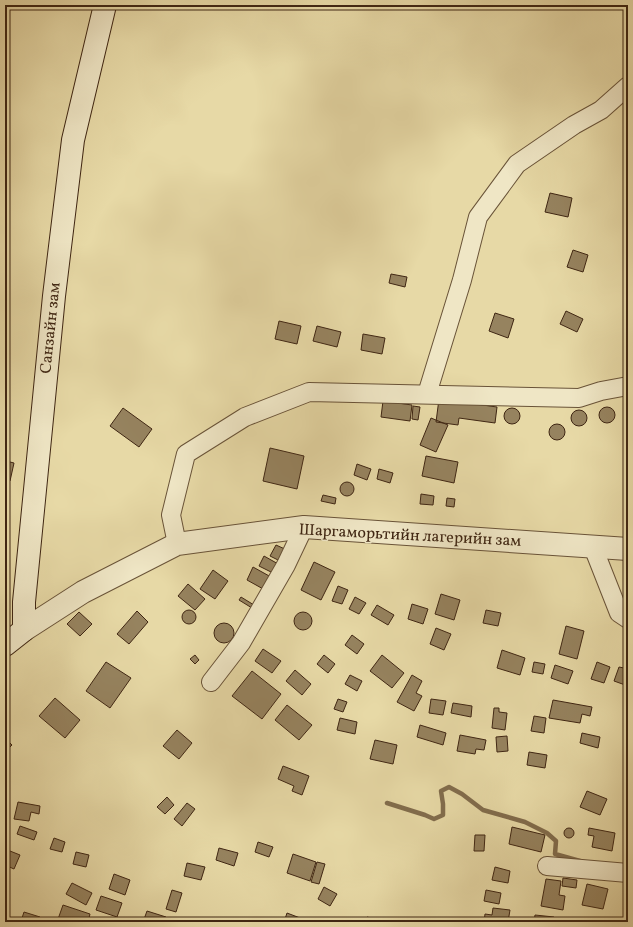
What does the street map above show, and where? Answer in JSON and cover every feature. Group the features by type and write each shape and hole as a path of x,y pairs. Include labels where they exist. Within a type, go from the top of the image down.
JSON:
{"main road":[{"name":"Санзайн зам","path":"24,630 24,602 51,328 73,140 105,5"},
{"name":"Шаргаморьтийн лагерийн зам","path":"24,630 83,592 177,544 304,528 628,550"},
{"path":"5,645 24,630"}],"street":[{"path":"427,394 462,280 478,217 516,164 601,110 628,86"},
{"path":"177,544 171,515 186,454 245,418 309,392 579,398 601,390 628,386"},
{"path":"211,682 241,643 286,565 304,528"},
{"path":"593,547 619,613 628,619"},
{"path":"547,866 628,873"}],"building":[{"path":"550,193 572,198 568,217 545,212"},
{"path":"573,250 588,255 583,272 567,267"},
{"path":"391,274 407,277 405,287 389,283"},
{"path":"566,311 583,319 577,332 560,324"},
{"path":"495,313 514,319 508,338 489,331"},
{"path":"279,321 301,326 297,344 275,339"},
{"path":"317,326 341,332 337,347 313,341"},
{"path":"363,334 385,338 382,354 361,350"},
{"path":"439,399 497,407 495,423 459,418 458,425 436,422"},
{"path":"383,401 412,405 410,421 381,417"},
{"path":"413,406 420,407 418,420 412,419"},
{"path":"607,407 613,409 615,415 613,421 607,423 601,421 599,415 601,409"},
{"path":"123,408 152,429 139,447 110,426"},
{"path":"512,408 519,413 520,416 515,423 512,424 505,419 504,416 509,409"},
{"path":"579,410 585,412 587,418 585,424 579,426 573,424 571,418 573,412"},
{"path":"431,418 448,425 436,452 420,445"},
{"path":"557,424 564,429 565,432 560,439 557,440 550,435 549,432 554,425"},
{"path":"270,448 304,456 297,489 263,481"},
{"path":"426,456 458,462 454,483 422,476"},
{"path":"6,461 14,463 10,481 5,480"},
{"path":"357,464 371,469 367,480 354,475"},
{"path":"379,469 393,473 390,483 377,479"},
{"path":"344,482 350,482 354,486 354,492 350,496 344,496 340,492 340,486"},
{"path":"421,494 434,496 433,505 420,504"},
{"path":"323,495 336,498 335,504 321,501"},
{"path":"447,498 455,499 454,507 446,506"},
{"path":"276,545 287,550 282,562 270,556"},
{"path":"264,556 280,565 275,574 259,566"},
{"path":"314,562 335,572 321,600 301,590"},
{"path":"253,567 271,577 265,590 247,580"},
{"path":"213,570 228,581 215,599 200,589"},
{"path":"188,584 205,599 195,610 178,596"},
{"path":"338,586 348,590 342,604 332,601"},
{"path":"441,594 460,600 454,620 435,614"},
{"path":"241,597 254,605 252,608 239,600"},
{"path":"355,597 366,603 359,614 349,609"},
{"path":"412,604 428,609 423,624 408,619"},
{"path":"377,605 394,615 388,625 371,615"},
{"path":"189,610 194,612 196,617 194,622 189,624 184,622 182,617 184,612"},
{"path":"486,610 501,613 498,626 483,623"},
{"path":"137,611 148,622 129,644 117,634"},
{"path":"79,612 92,624 80,636 67,624"},
{"path":"299,612 307,612 312,617 310,628 307,630 299,630 294,625 294,617"},
{"path":"224,623 231,626 234,633 231,640 224,643 217,640 214,633 217,626"},
{"path":"566,626 584,631 577,659 559,654"},
{"path":"436,628 451,634 444,650 430,644"},
{"path":"352,635 364,644 357,654 345,645"},
{"path":"263,649 281,661 272,673 255,661"},
{"path":"502,650 525,658 520,675 497,668"},
{"path":"195,655 199,660 195,664 190,659"},
{"path":"324,655 335,664 328,673 317,664"},
{"path":"382,655 404,673 392,688 370,671"},
{"path":"106,662 131,678 110,708 86,691"},
{"path":"534,662 545,664 543,674 532,672"},
{"path":"597,662 610,667 604,683 591,679"},
{"path":"625,664 628,664 628,686 614,681 619,667 624,668"},
{"path":"555,665 573,671 568,684 551,678"},
{"path":"295,670 311,684 302,695 286,681"},
{"path":"252,671 281,694 262,719 232,696"},
{"path":"350,675 362,681 357,691 345,684"},
{"path":"412,675 422,681 416,693 422,696 414,711 397,702"},
{"path":"55,698 80,720 65,738 39,716"},
{"path":"338,699 347,702 343,712 334,709"},
{"path":"431,699 446,701 443,715 429,713"},
{"path":"553,700 592,707 590,716 582,714 580,723 549,718"},
{"path":"453,703 472,706 471,717 451,713"},
{"path":"287,705 312,725 299,740 275,720"},
{"path":"494,708 499,708 499,712 507,713 505,730 492,728"},
{"path":"534,716 546,718 544,733 531,731"},
{"path":"340,718 357,722 355,734 337,730"},
{"path":"420,725 446,733 443,745 417,737"},
{"path":"177,730 192,743 179,759 163,746"},
{"path":"582,733 600,737 598,748 580,743"},
{"path":"460,735 486,740 484,750 476,749 475,754 457,751"},
{"path":"507,736 508,751 497,752 496,737"},
{"path":"5,738 12,745 5,752"},
{"path":"375,740 397,745 393,764 370,759"},
{"path":"529,752 547,755 545,768 527,765"},
{"path":"283,766 309,776 302,795 292,791 294,786 278,779"},
{"path":"587,791 607,799 600,815 580,807"},
{"path":"167,797 174,805 165,814 157,807"},
{"path":"18,802 40,806 39,814 31,812 29,821 14,819"},
{"path":"187,803 195,809 182,826 174,819"},
{"path":"20,826 37,832 34,840 17,834"},
{"path":"512,827 545,835 541,852 509,844"},
{"path":"567,828 571,828 573,829 573,837 567,838 564,835 564,831"},
{"path":"589,828 615,833 612,851 592,847 594,836 588,835"},
{"path":"475,835 485,835 484,851 474,851"},
{"path":"54,838 65,842 62,852 50,849"},
{"path":"258,842 273,847 269,857 255,852"},
{"path":"219,848 238,853 234,866 216,860"},
{"path":"5,849 20,855 14,869 5,865"},
{"path":"76,852 89,855 86,867 73,864"},
{"path":"293,854 316,862 310,881 287,873"},
{"path":"317,862 325,864 319,884 311,882"},
{"path":"187,863 205,867 201,880 184,876"},
{"path":"495,867 510,871 508,883 492,880"},
{"path":"114,874 130,880 125,895 109,889"},
{"path":"563,878 577,880 576,888 562,886"},
{"path":"546,879 561,881 559,895 565,896 563,910 541,906"},
{"path":"72,883 92,893 86,905 66,894"},
{"path":"587,884 608,889 603,909 582,905"},
{"path":"324,887 337,894 330,906 318,899"},
{"path":"172,890 182,893 176,912 166,909"},
{"path":"486,890 501,893 499,904 484,901"},
{"path":"101,896 122,903 117,917 96,910"},
{"path":"63,905 90,914 88,922 57,922"},
{"path":"493,908 510,910 508,922 484,922 485,914 492,915"},
{"path":"147,911 166,917 164,922 143,922"},
{"path":"24,912 40,917 39,922 21,921"},
{"path":"287,913 308,921 308,922 284,922"},
{"path":"535,915 554,917 554,922 534,922"},
{"path":"367,917 386,922 366,922"}],"waterway":[{"path":"387,803 434,819 443,815 441,791 449,787 462,794 483,810 525,822 547,833 556,841 555,854 580,861"}]}
